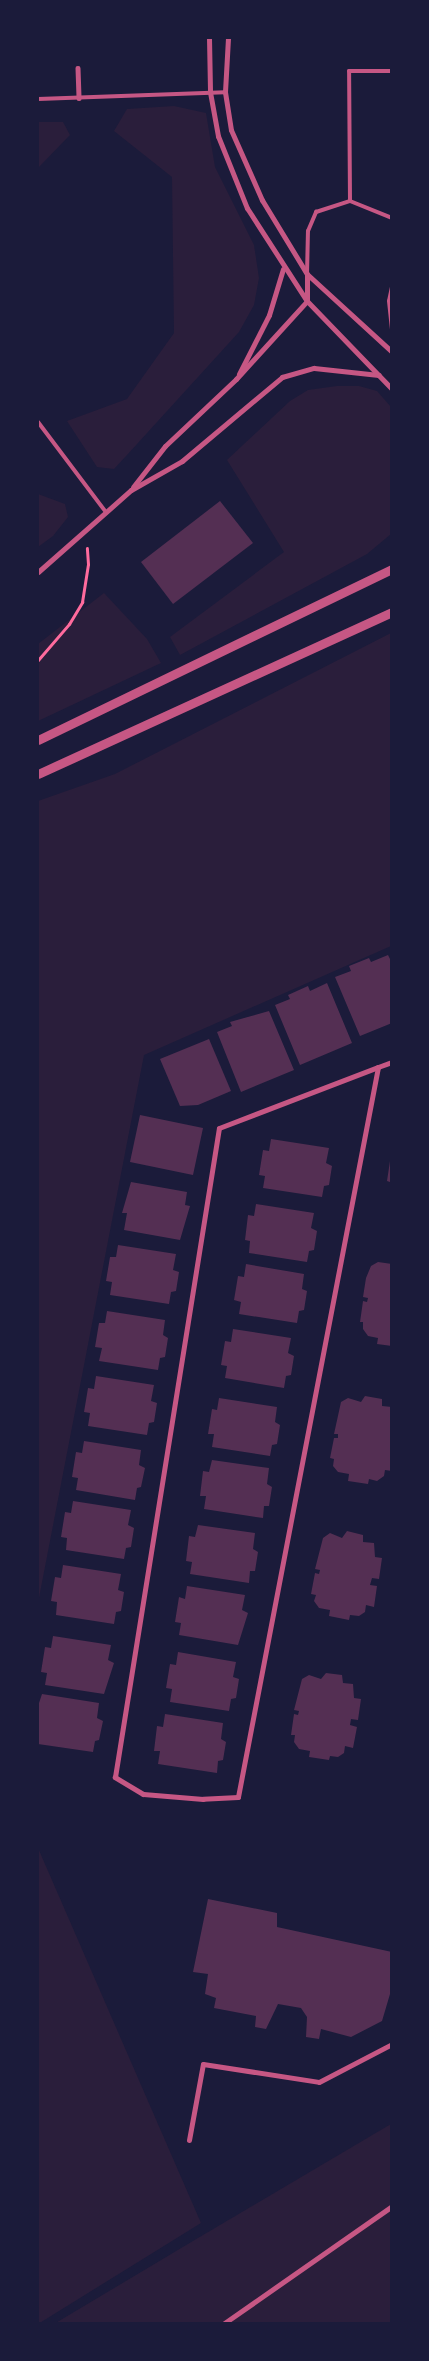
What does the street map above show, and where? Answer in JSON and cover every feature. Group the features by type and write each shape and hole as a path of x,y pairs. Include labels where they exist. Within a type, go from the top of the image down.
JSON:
{"street":[{"path":"209,38 210,92 218,136 247,208 283,269 307,301 392,389"},
{"path":"228,38 225,92 231,130 254,184 308,274 392,352"},
{"path":"78,68 79,98"},
{"path":"236,379 268,315 283,269"},
{"path":"131,490 164,446 236,379 307,301 308,274"},
{"path":"38,572 131,490 182,461 282,377 314,368 379,375"},
{"path":"38,740 391,569"},
{"path":"38,776 47,770 392,612"},
{"path":"378,1067 238,1797 202,1799 143,1794 115,1777 219,1128 378,1067 392,1062"},
{"path":"190,2140 203,2064 319,2082 392,2044"},
{"path":"223,2324 392,2206"}],"lane":[{"path":"350,201 349,71 392,71"},
{"path":"38,99 225,92"},
{"path":"308,274 308,231 316,212 350,201 392,218"},
{"path":"392,287 389,318 392,330"},
{"path":"38,422 105,512"}],"path":[{"path":"38,660 69,624 82,602 88,564 86,530"}],"shaded area":[{"path":"174,106 206,113 215,167 254,245 259,278 254,305 239,332 114,469 97,467 67,421 127,399 174,333 172,177 114,131 127,109"},
{"path":"38,122 63,122 70,135 38,168"},
{"path":"337,386 359,386 377,391 391,407 391,534 367,554 180,655 170,637 284,552 227,460 290,401 308,390"},
{"path":"38,494 65,504 68,517 53,536 38,547"},
{"path":"104,593 147,639 161,663 38,721 38,644"},
{"path":"391,633 391,946 144,1055 38,1603 38,801 115,774"},
{"path":"38,1848 201,2223 38,2324"},
{"path":"391,2124 391,2323 54,2324 193,2241"}],"building":[{"path":"220,501 253,543 173,604 141,562"},
{"path":"388,955 392,963 392,1023 360,1036 335,977 351,971 349,966 369,958 371,962"},
{"path":"327,983 352,1043 300,1065 275,1005 290,999 288,995 308,986 310,991"},
{"path":"269,1011 294,1070 241,1092 217,1032 232,1026 230,1022"},
{"path":"209,1039 231,1091 198,1105 180,1106 160,1059"},
{"path":"140,1115 203,1128 193,1175 130,1162"},
{"path":"271,1139 329,1148 326,1163 332,1166 329,1185 324,1186 322,1197 263,1188 265,1176 259,1175 263,1150 269,1151"},
{"path":"390,1161 392,1161 392,1192 390,1182 387,1181"},
{"path":"131,1182 187,1192 185,1205 190,1206 180,1240 124,1230 127,1213 122,1213"},
{"path":"256,1204 314,1213 311,1228 317,1231 314,1250 309,1251 307,1262 249,1253 250,1241 245,1240 248,1215 254,1216"},
{"path":"118,1245 176,1254 173,1270 179,1272 176,1291 171,1292 169,1304 110,1295 112,1282 106,1281 110,1257 116,1257"},
{"path":"378,1262 392,1264 392,1346 377,1344 378,1338 368,1336 363,1329 363,1322 360,1322 363,1301 367,1302 368,1298 363,1297 366,1278 371,1266"},
{"path":"246,1264 304,1274 302,1289 307,1291 304,1310 299,1311 297,1323 239,1314 241,1302 234,1300 238,1276 244,1277"},
{"path":"107,1311 165,1320 163,1335 168,1338 165,1357 160,1358 158,1370 99,1361 102,1348 95,1347 99,1323 105,1323"},
{"path":"233,1329 291,1338 288,1353 294,1356 291,1375 286,1376 284,1388 225,1378 227,1366 221,1365 225,1341 231,1342"},
{"path":"96,1376 154,1385 151,1401 157,1403 154,1422 149,1423 147,1435 88,1426 90,1413 84,1412 88,1388 94,1389"},
{"path":"365,1396 382,1399 382,1406 392,1407 392,1471 385,1470 384,1476 377,1481 369,1479 368,1484 348,1481 349,1474 338,1472 333,1466 334,1459 330,1458 334,1438 338,1438 338,1434 334,1434 341,1402 348,1398 361,1402"},
{"path":"219,1398 277,1407 275,1422 280,1425 277,1444 272,1445 270,1456 212,1447 214,1434 208,1434 212,1409 217,1410"},
{"path":"84,1441 141,1450 139,1465 145,1468 141,1487 137,1488 135,1500 76,1490 78,1478 72,1477 76,1452 82,1453"},
{"path":"212,1460 269,1468 267,1484 272,1487 269,1506 264,1506 263,1518 204,1509 206,1496 200,1496 203,1471 209,1472"},
{"path":"73,1501 131,1510 128,1525 134,1528 131,1547 126,1548 124,1559 66,1550 67,1538 61,1537 65,1512 71,1513"},
{"path":"198,1525 255,1533 253,1549 258,1552 255,1571 250,1571 249,1583 190,1574 192,1562 186,1561 189,1536 195,1537"},
{"path":"347,1531 363,1535 363,1542 374,1543 375,1557 382,1558 379,1579 372,1578 370,1585 377,1586 374,1607 366,1605 365,1612 359,1616 350,1615 349,1620 329,1616 330,1610 319,1608 314,1601 316,1595 311,1594 315,1573 319,1574 320,1570 315,1569 323,1538 330,1533 342,1538"},
{"path":"63,1565 121,1574 118,1590 124,1592 121,1611 116,1612 114,1624 56,1615 57,1602 51,1601 55,1577 61,1578"},
{"path":"187,1586 245,1595 242,1610 248,1613 238,1645 179,1635 181,1623 175,1622 179,1597 185,1599"},
{"path":"53,1636 111,1645 108,1660 114,1663 104,1694 45,1685 47,1673 41,1672 45,1647 51,1648"},
{"path":"178,1652 236,1662 233,1677 239,1679 236,1698 231,1699 229,1711 170,1702 172,1689 166,1688 170,1664 176,1665"},
{"path":"326,1673 342,1675 343,1683 353,1684 354,1698 361,1699 358,1720 351,1719 350,1725 357,1727 353,1748 345,1746 344,1753 338,1757 330,1756 329,1760 309,1757 310,1751 299,1749 294,1742 295,1735 291,1735 294,1714 298,1715 299,1711 294,1710 302,1679 309,1675 321,1679"},
{"path":"42,1694 99,1703 97,1718 103,1721 99,1740 95,1741 93,1752 38,1744 38,1706"},
{"path":"165,1714 223,1723 221,1739 226,1742 223,1760 218,1761 217,1773 158,1764 160,1751 154,1751 157,1726 163,1727"},
{"path":"208,1899 277,1913 277,1927 392,1952 390,1994 382,2021 351,2037 321,2029 319,2039 306,2037 307,2017 301,2008 278,2004 266,2029 255,2027 256,2016 214,2008 216,1998 205,1994 208,1974 193,1972"}]}
